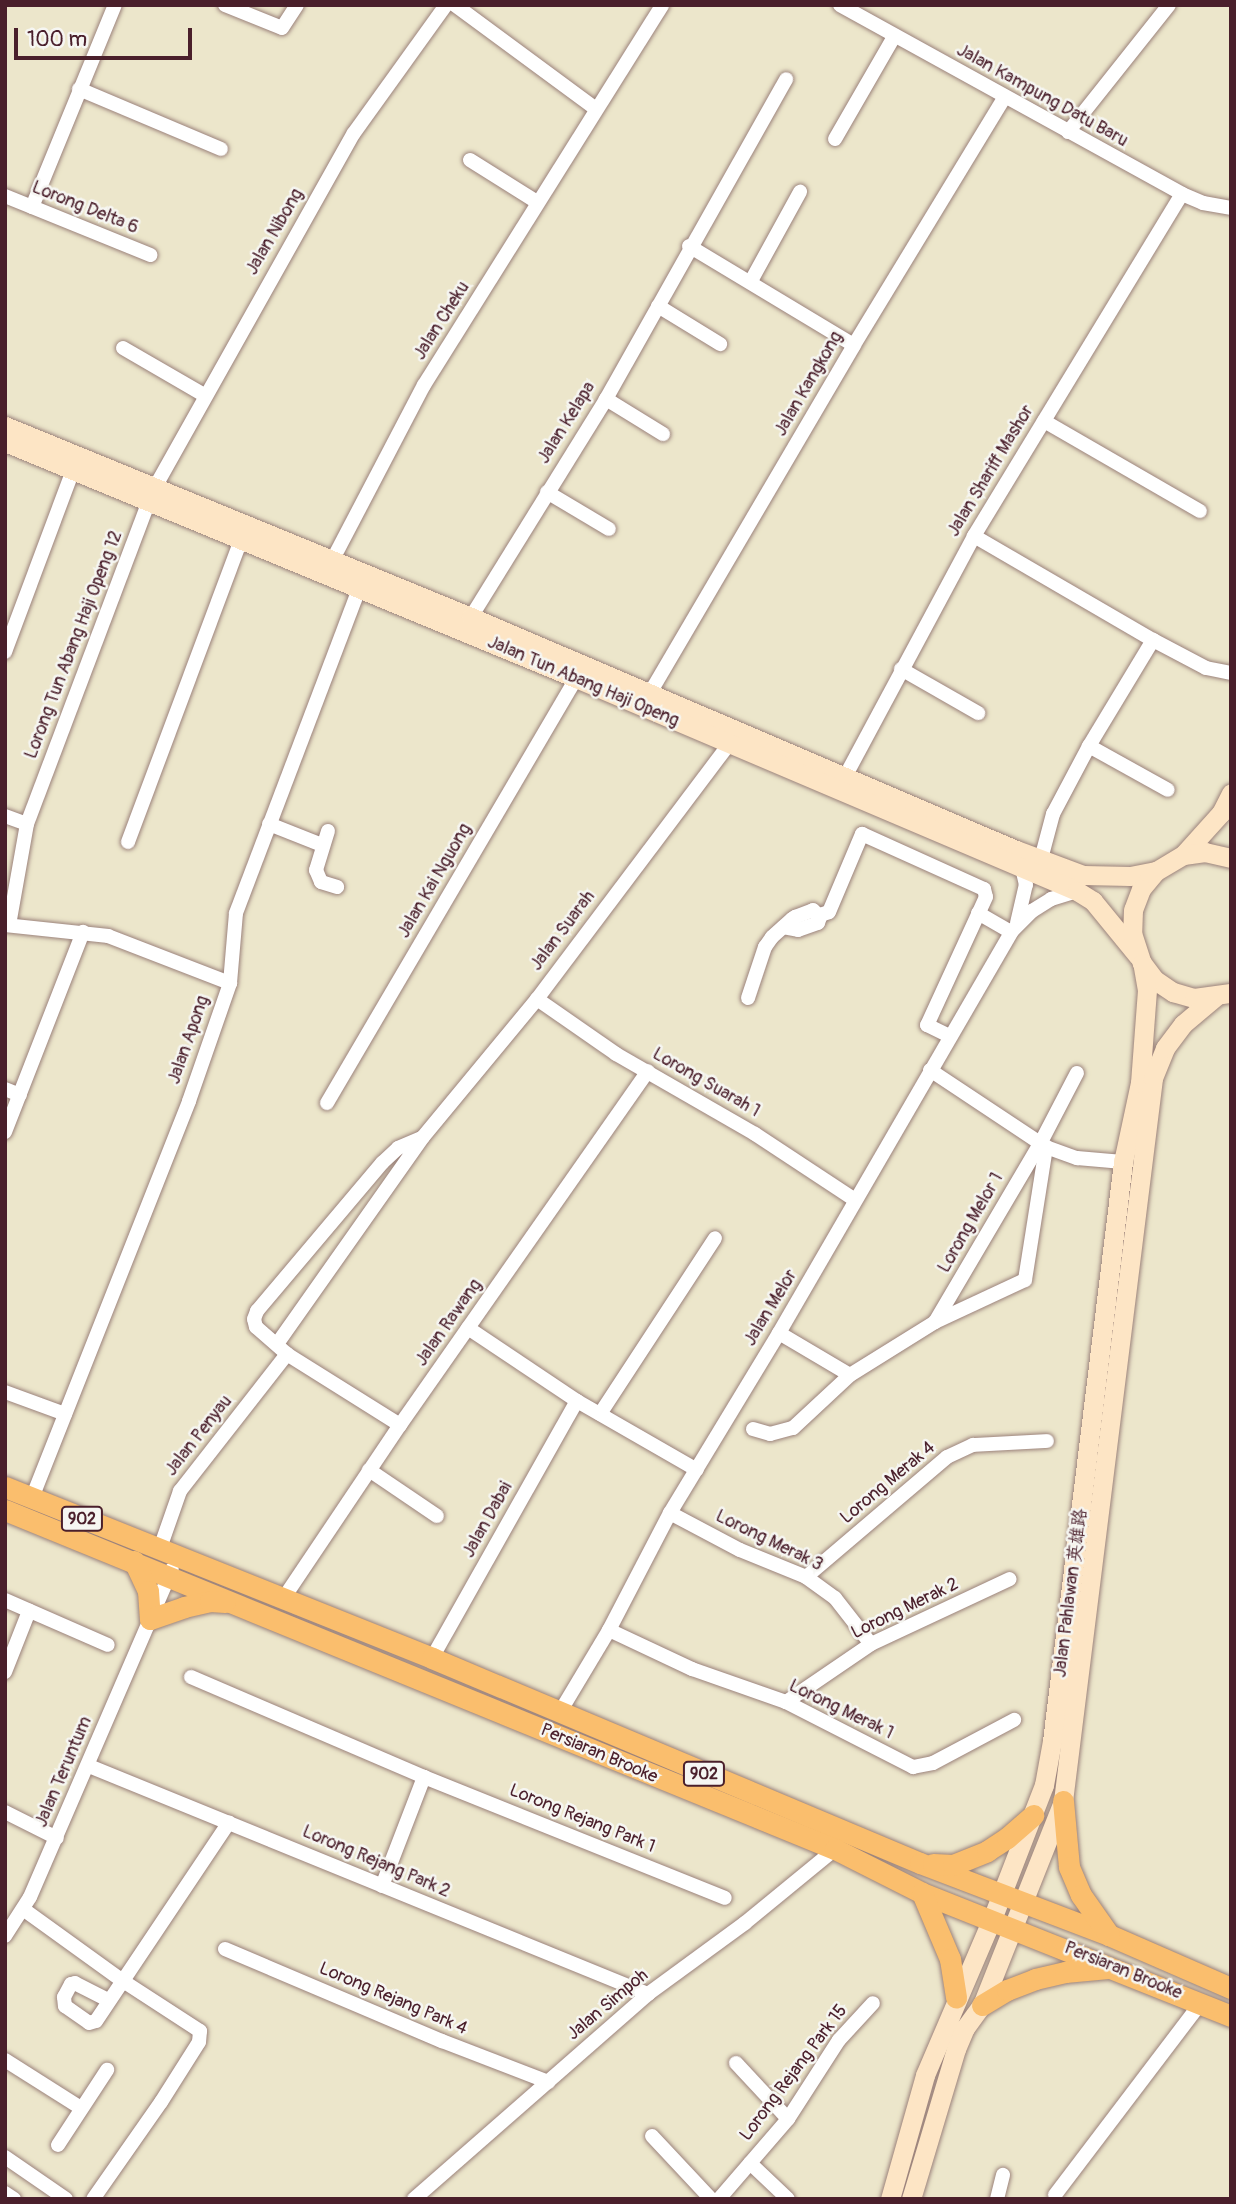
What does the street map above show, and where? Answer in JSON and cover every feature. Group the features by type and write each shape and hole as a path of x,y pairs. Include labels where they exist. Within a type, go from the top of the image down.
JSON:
{"main road":[{"name":"Jalan Tun Abang Haji Openg","path":"5,426 242,540 576,678 1077,891 1093,901 1155,980 1173,992 1194,998 1227,994"},
{"name":"Jalan Tun Abang Haji Openg","path":"5,442 73,470 333,559 1083,875 1130,876 1156,871"},
{"path":"1156,871 1183,855 1220,813 1231,793"},
{"path":"1183,855 1205,852 1231,858"},
{"name":"Jalan Pahlawan 英雄路","path":"890,2199 925,2075 1002,1895 1044,1785 1052,1741 1124,1162 1140,1083 1146,1026 1147,990 1132,933 1133,910 1141,889 1156,871"},
{"name":"Jalan Pahlawan 英雄路","path":"911,2199 956,2049 965,2028 982,2005 1063,1801 1153,1078 1165,1048 1183,1024 1227,994"},
{"name":"Persiaran Brooke","path":"5,1487 168,1562 284,1599 432,1658 920,1863 1109,1935 1231,1988"},
{"name":"Persiaran Brooke","path":"5,1510 134,1561 168,1562 230,1602 835,1849 922,1893 1014,1927 1231,2016"},
{"path":"134,1561 148,1591 150,1619 210,1601 230,1602"},
{"path":"1063,1801 1069,1867 1081,1895 1109,1935"},
{"path":"920,1863 953,1865 968,1859 1007,1838 1033,1815"},
{"path":"922,1893 950,1959 956,1998"},
{"path":"982,2005 1007,1990 1035,1979 1065,1972 1114,1967"}],"street":[{"path":"32,207 115,5"},
{"path":"225,5 282,28 293,6"},
{"name":"Jalan Nibong","path":"151,496 204,395 354,133 446,5"},
{"path":"455,5 596,109"},
{"name":"Jalan Cheku","path":"333,559 425,385 662,5"},
{"name":"Jalan Kampung Datu Baru","path":"840,5 1182,194 1203,203 1231,208"},
{"path":"1068,132 1169,5"},
{"path":"835,139 894,37"},
{"name":"Jalan Kelapa","path":"471,617 606,398 689,246 786,79"},
{"path":"79,89 221,149"},
{"name":"Jalan Kangkong","path":"650,693 854,345 1005,97"},
{"path":"470,160 537,202"},
{"path":"751,282 800,192"},
{"name":"Jalan Shariff Mashor","path":"846,775 974,536 1182,194"},
{"name":"Lorong Delta 6","path":"5,196 150,255"},
{"path":"689,246 854,345"},
{"path":"658,306 720,344"},
{"path":"123,348 204,395"},
{"path":"606,398 663,434"},
{"path":"1044,421 1200,510"},
{"path":"5,652 73,470"},
{"path":"547,492 609,529"},
{"name":"Lorong Tun Abang Haji Openg 12","path":"7,925 27,824 151,496"},
{"path":"974,536 1153,640 1206,668 1231,673"},
{"path":"128,842 242,540"},
{"name":"Jalan Apong","path":"32,1498 189,1101 230,983 236,914 359,589"},
{"path":"1041,859 1053,814 1089,746 1153,640"},
{"path":"901,669 978,713"},
{"name":"Jalan Kai Nguong","path":"327,1103 576,678"},
{"name":"Jalan Suarah","path":"282,1349 423,1137 537,999 729,744"},
{"path":"1089,746 1168,790"},
{"path":"5,816 27,824"},
{"path":"269,824 322,845"},
{"path":"328,831 316,870 318,878 337,887"},
{"path":"748,998 765,947 783,927 794,917 813,910 825,914 862,834 978,884 986,893 926,1025 950,1036"},
{"name":"Jalan Melor","path":"560,1712 609,1630 670,1513 779,1333 1014,928 1026,885 1022,868"},
{"name":"Jalan Melor","path":"1014,928 1051,899 1077,891"},
{"path":"978,913 1014,928"},
{"path":"7,925 108,936 230,983"},
{"path":"5,1132 83,932"},
{"name":"Lorong Suarah 1","path":"537,999 616,1054 755,1134 855,1200"},
{"path":"930,1070 1043,1145 1077,1158 1124,1162"},
{"name":"Jalan Rawang","path":"284,1599 400,1425 648,1071"},
{"name":"Lorong Melor 1","path":"935,1322 1043,1145 1077,1073"},
{"path":"5,1089 20,1094"},
{"name":"Jalan Suarah","path":"400,1425 282,1349 256,1327 257,1311 382,1163 398,1148 423,1137"},
{"name":"Lorong Melor 1","path":"753,1429 770,1434 793,1429 850,1375 935,1322 1025,1280 1043,1145"},
{"path":"600,1414 715,1238"},
{"path":"468,1328 578,1401 697,1470"},
{"path":"779,1333 850,1375"},
{"name":"Jalan Penyau","path":"150,1619 168,1562 180,1491 282,1349"},
{"path":"5,1392 65,1414"},
{"name":"Jalan Dabai","path":"432,1658 578,1401"},
{"name":"Lorong Merak 4","path":"806,1577 947,1457 973,1445 1047,1441"},
{"path":"369,1470 437,1516"},
{"name":"Lorong Merak 3","path":"670,1513 740,1550 806,1577 835,1598 871,1644"},
{"name":"Lorong Merak 2","path":"786,1702 871,1644 1010,1579"},
{"path":"5,1600 108,1645"},
{"path":"5,1672 29,1611"},
{"name":"Jalan Teruntum","path":"5,1936 23,1909 57,1838 150,1619"},
{"name":"Lorong Merak 1","path":"609,1630 701,1673 786,1702 824,1724 913,1767 933,1763 1014,1720"},
{"name":"Lorong Rejang Park 1","path":"191,1676 424,1777 725,1898"},
{"name":"Lorong Rejang Park 2","path":"89,1766 648,1994"},
{"path":"382,1886 424,1777"},
{"path":"5,1812 57,1838"},
{"path":"108,2000 229,1822"},
{"name":"Jalan Simpoh","path":"414,2199 648,1994 745,1923 835,1849"},
{"path":"23,1909 123,1981 198,2029 201,2038 161,2102 93,2199"},
{"name":"Lorong Rejang Park 4","path":"225,1949 442,2041 548,2082"},
{"name":"Lorong Rejang Park 15","path":"719,2199 788,2119 839,2040 873,2003"},
{"path":"1055,2195 1201,2003"},
{"path":"5,2060 81,2108"},
{"path":"736,2063 788,2119"},
{"path":"58,2145 107,2070"},
{"path":"652,2136 711,2199"},
{"path":"5,2157 66,2199"},
{"path":"750,2163 788,2199"},
{"path":"997,2199 1003,2175"},
{"path":"5,2193 14,2199"}]}
